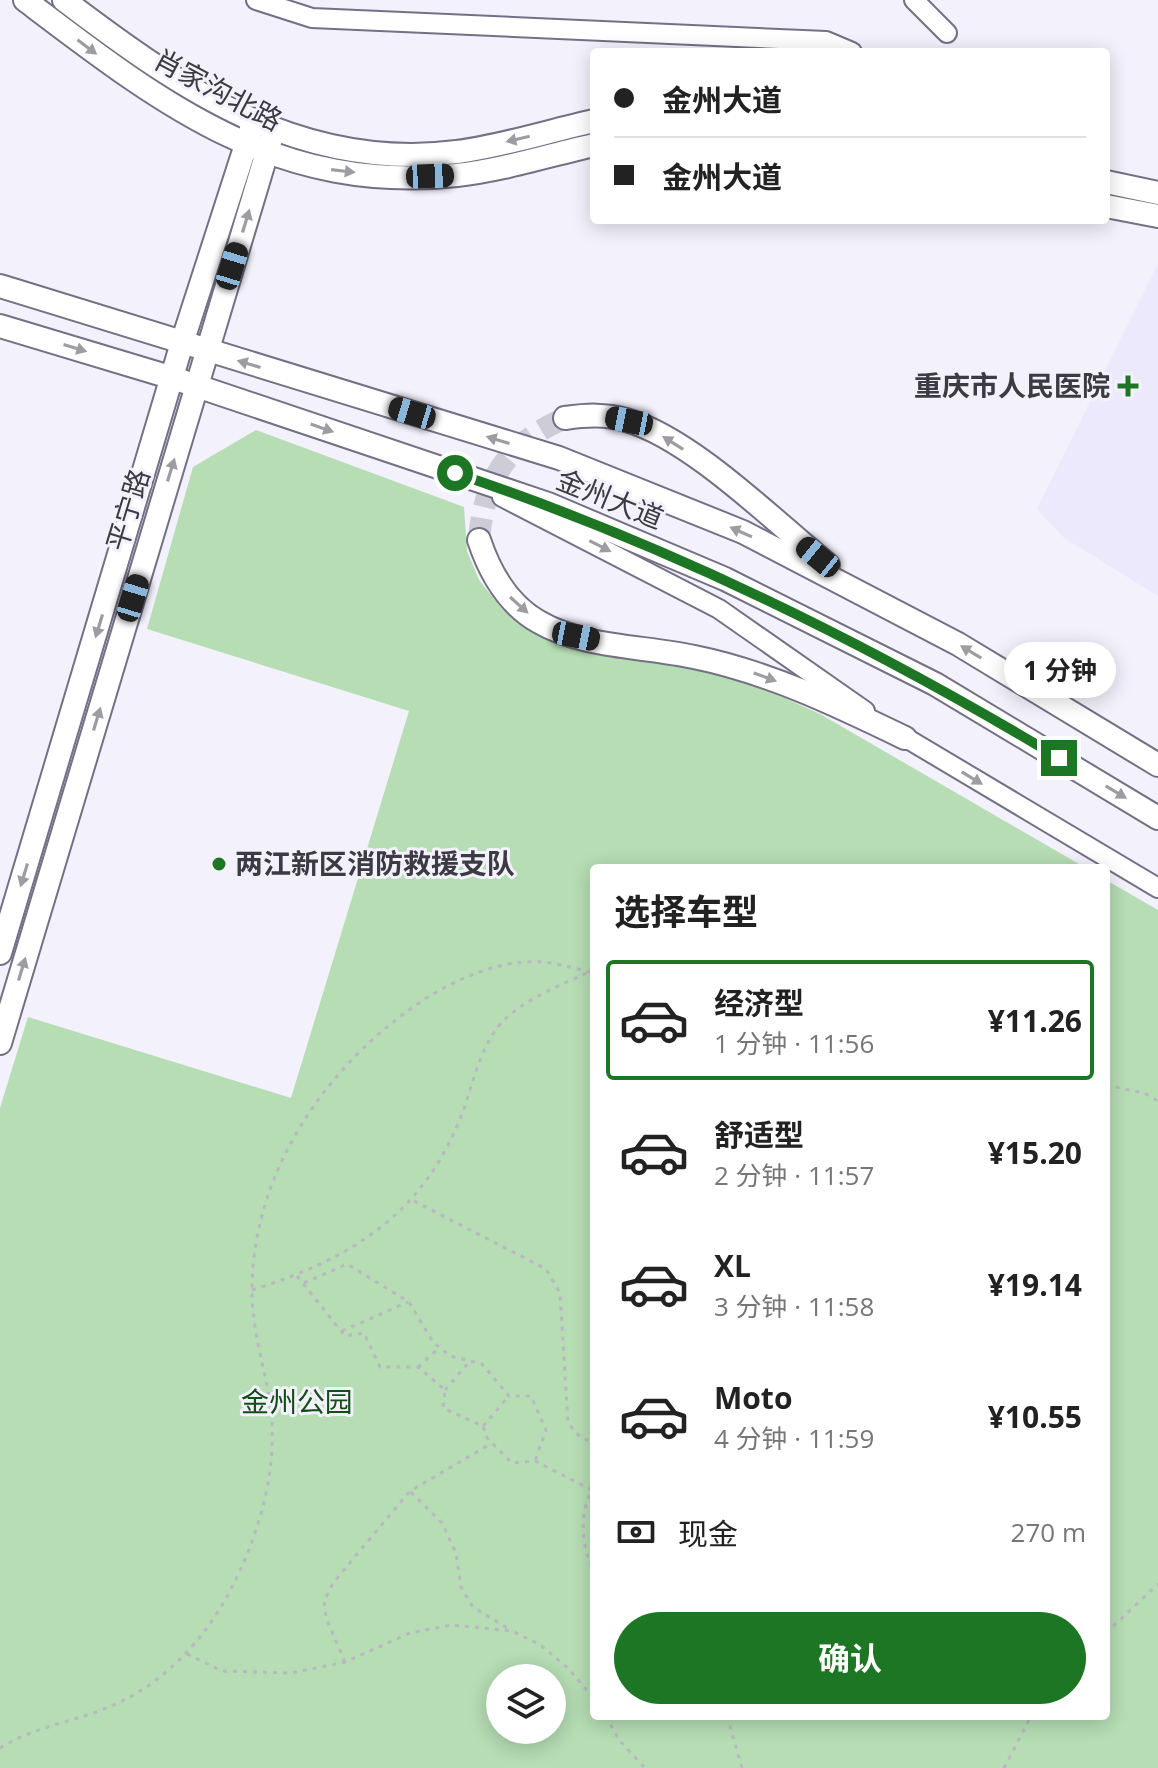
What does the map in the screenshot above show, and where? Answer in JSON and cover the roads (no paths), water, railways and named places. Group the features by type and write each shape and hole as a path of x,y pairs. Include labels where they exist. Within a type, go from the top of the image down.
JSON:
{"main road":[{"name":"肖家沟北路","path":"25,0 120,71 257,150 334,171 401,177 459,175 590,146"},
{"name":"肖家沟北路","path":"64,0 129,50 263,127 338,148 402,154 457,152 590,122"},
{"name":"平宁路","path":"0,1043 196,386 263,127"},
{"name":"平宁路","path":"0,953 182,343 257,150"},
{"path":"1110,183 1158,193"},
{"path":"1110,207 1158,216"},
{"name":"金州大道","path":"0,286 559,458 743,532 958,644 1158,765"},
{"name":"金州大道","path":"0,326 173,378 548,504 725,579 935,684 1158,818"},
{"path":"565,418 595,414 629,421 664,437 698,459 866,596"},
{"path":"479,540 489,570 513,601 539,622 576,636 695,657 752,672 828,701 905,738"}],"street":[{"path":"256,0 312,18 826,41 843,48"},
{"path":"914,0 947,33"},
{"path":"455,473 719,609 905,738 1158,888"}],"tunnel":[{"path":"479,540 487,498 502,465 528,439 565,418"}],"place":[{"name":"重庆市人民医院","path":"1128,386"},
{"name":"两江新区消防救援支队","path":"219,864"}],"park label":[{"name":"金州公园","path":"297,1402"}]}
